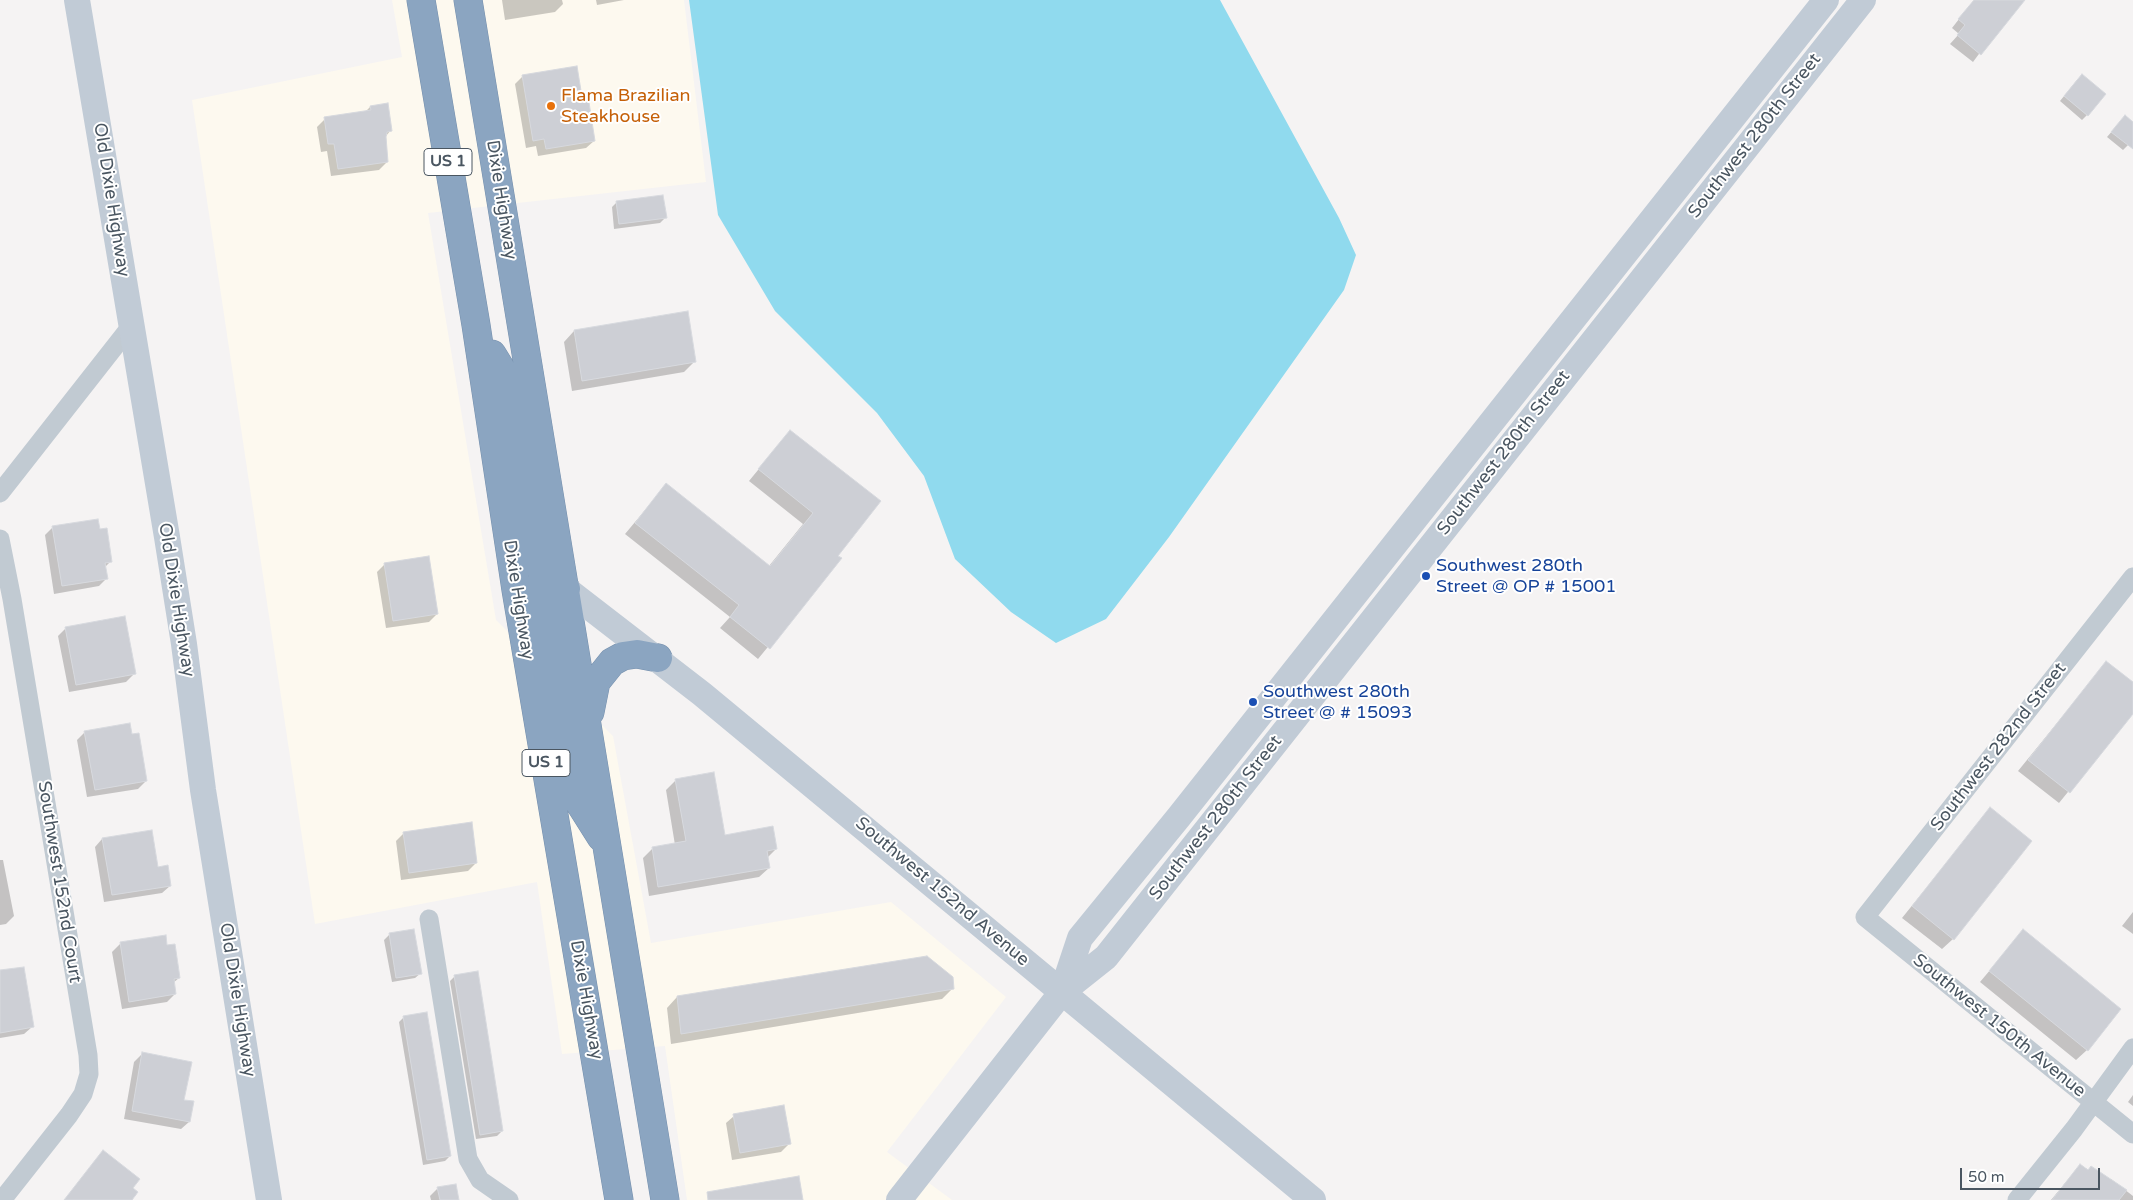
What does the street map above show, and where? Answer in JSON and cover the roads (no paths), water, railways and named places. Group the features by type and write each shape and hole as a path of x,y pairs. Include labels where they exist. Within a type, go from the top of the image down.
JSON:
{"highway":[{"name":"Dixie Highway","path":"421,0 476,325 516,590 620,1200"},
{"name":"Dixie Highway","path":"468,0 588,720 665,1200"},
{"path":"476,325 500,367 511,415 536,562 543,573 566,589"},
{"path":"516,590 528,590 538,596 544,611 564,739 578,799 609,849"},
{"path":"588,720 596,682 612,662 623,656 637,654 658,658"}],"street":[{"name":"Old Dixie Highway","path":"78,0 174,576 203,790 269,1200"},
{"name":"Southwest 280th Street","path":"1062,992 1080,938 1178,818 1826,0"},
{"name":"Southwest 280th Street","path":"899,1200 1062,992 1106,957 1863,0"},
{"path":"1740,109 1764,125"},
{"path":"1589,300 1613,316"},
{"path":"0,493 131,326"},
{"name":"Southwest 152nd Court","path":"0,539 12,599 89,1065 89,1074 83,1094 2,1200"},
{"path":"1397,540 1421,558"},
{"name":"Southwest 282nd Street","path":"1865,917 2133,577"},
{"name":"Southwest 152nd Avenue","path":"566,589 658,658 1313,1200"},
{"path":"1281,686 1305,706"},
{"path":"1178,818 1202,836"},
{"name":"Southwest 150th Avenue","path":"1865,917 2133,1134"},
{"path":"429,919 468,1159 480,1180 509,1200"},
{"path":"2016,1200 2133,1048"}],"water":[{"path":"689,0 1220,0 1339,218 1356,255 1344,290 1169,537 1106,619 1056,643 1011,612 955,559 924,476 877,413 775,311 718,215"}],"place":[{"name":"Flama Brazilian Steakhouse","path":"551,106"},
{"name":"Southwest 280th Street @ OP # 15001","path":"1426,576"},
{"name":"Southwest 280th Street @ # 15093","path":"1253,702"}]}
